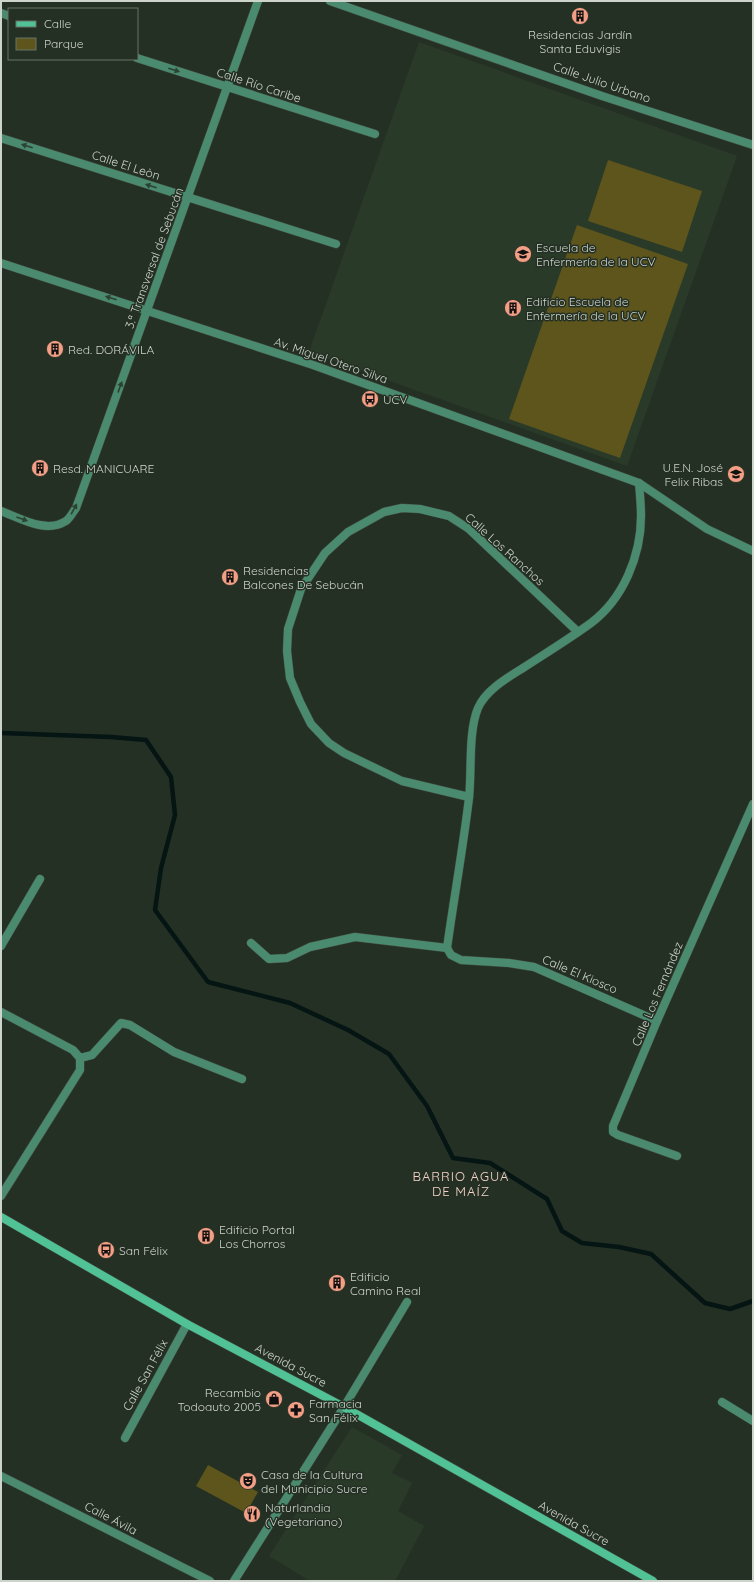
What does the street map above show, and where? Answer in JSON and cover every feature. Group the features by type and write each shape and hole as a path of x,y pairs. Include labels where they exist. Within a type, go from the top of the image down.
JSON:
{"main road":[{"name":"Avenida Sucre","path":"1,1217 187,1324 344,1407 653,1581"}],"street":[{"name":"3.ª Transversal de Sebucán","path":"1,511 43,526 52,526 67,520 76,508 258,1"},
{"name":"Calle Julio Urbano","path":"330,1 602,96 753,145"},
{"name":"Calle Río Caribe","path":"138,58 374,134"},
{"name":"Calle El Leòn","path":"1,138 336,244"},
{"name":"Av. Miguel Otero Silva","path":"1,263 313,365 639,483 707,529 753,551"},
{"path":"251,943 269,959 287,958 310,948 355,936 447,948 469,797 475,720 479,707 487,695 503,681 592,622 608,606 626,580 636,552 641,517 639,483"},
{"name":"Calle Los Ranchos","path":"469,797 402,781 370,766 329,743 311,724 290,678 287,651 288,629 301,589 325,554 348,532 384,512 402,508 420,509 449,516 469,530 578,632"},
{"name":"Calle Los Fernández","path":"677,1156 618,1135 613,1132 613,1126 657,1021 753,804"},
{"path":"1,946 40,879"},
{"name":"Calle El Kiosco","path":"447,948 451,956 461,960 509,963 534,967 657,1021"},
{"path":"1,1012 73,1050 80,1058 80,1070 1,1196"},
{"path":"80,1058 92,1055 121,1023 130,1026 174,1052 242,1079"},
{"path":"234,1581 344,1407 407,1302"},
{"name":"Calle San Félix","path":"125,1438 187,1324"},
{"path":"722,1402 753,1421"},
{"name":"Calle Ávila","path":"1,1476 210,1581"}],"shaded area":[{"name":"Escuela de Enfermería de la UCV","path":"419,42 737,156 627,466 309,352"},
{"path":"352,1427 402,1455 392,1473 412,1483 398,1511 424,1526 395,1581 310,1581 269,1556"}],"green space":[{"path":"608,160 702,191 682,252 588,221"},
{"path":"577,225 688,264 620,458 509,419"},
{"path":"208,1465 258,1492 246,1513 196,1486"}],"waterway":[{"path":"1,733 111,737 146,740 171,777 175,815 161,868 155,910 208,982 290,1003 348,1030 389,1054 427,1106 453,1158 490,1163 547,1199 562,1231 582,1243 619,1247 651,1254 705,1303 730,1309 753,1301"}],"place":[{"name":"Residencias Jardín Santa Eduvigis","path":"580,16"},
{"name":"Escuela de Enfermería de la UCV","path":"523,254"},
{"name":"Edificio Escuela de Enfermería de la UCV","path":"513,308"},
{"name":"Red. DORÁVILA","path":"55,349"},
{"name":"UCV","path":"370,399"},
{"name":"Resd. MANICUARE","path":"40,468"},
{"name":"U.E.N. José Felix Ribas","path":"736,474"},
{"name":"Residencias Balcones De Sebucán","path":"230,577"},
{"name":"Edificio Portal Los Chorros","path":"206,1236"},
{"name":"San Félix","path":"106,1250"},
{"name":"Edificio Camino Real","path":"337,1283"},
{"name":"Recambio Todoauto 2005","path":"274,1399"},
{"name":"Farmacia San Félix","path":"296,1410"},
{"name":"Casa de la Cultura del Municipio Sucre","path":"248,1481"},
{"name":"Naturlandia (Vegetariano)","path":"252,1514"}],"district":[{"name":"BARRIO AGUA DE MAÍZ","path":"461,1184"}]}
